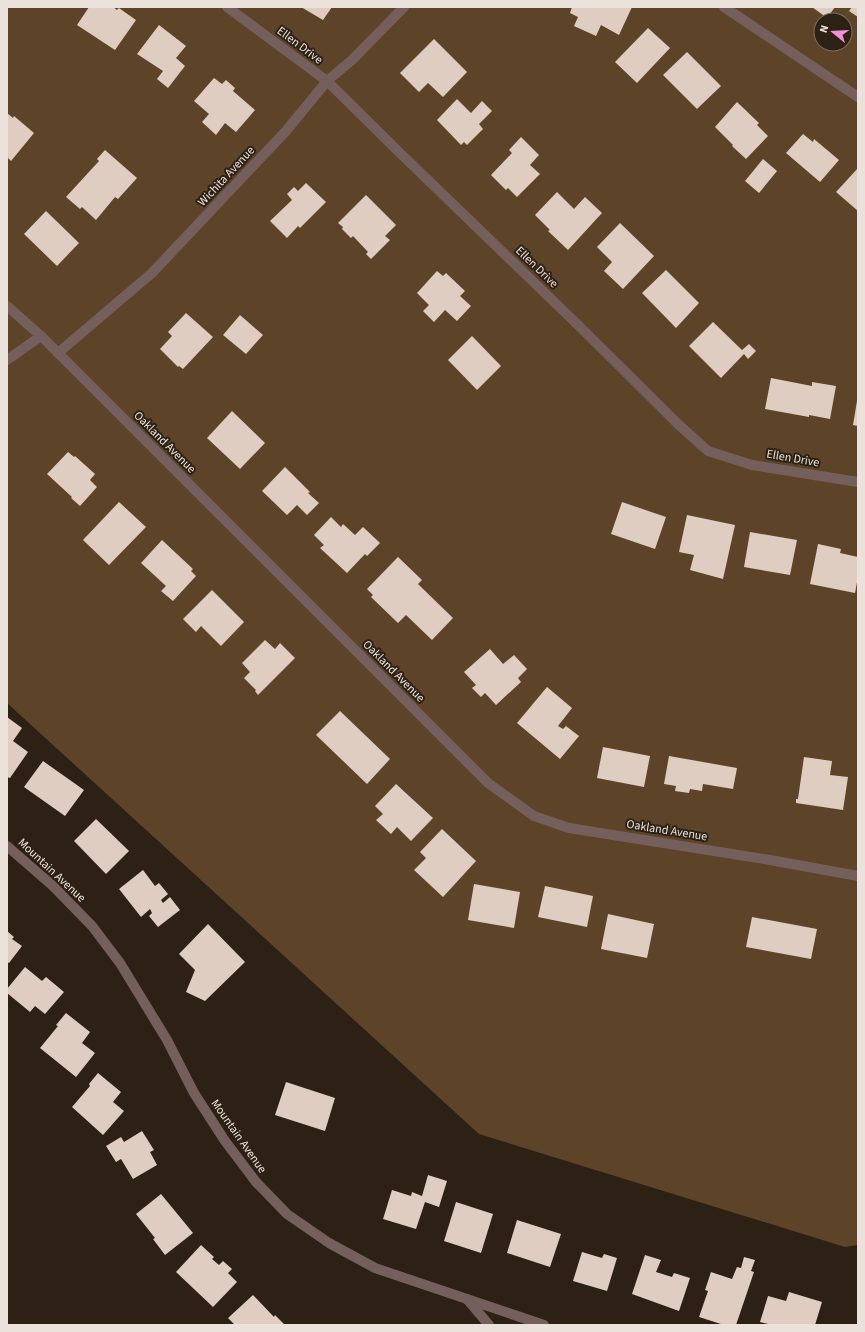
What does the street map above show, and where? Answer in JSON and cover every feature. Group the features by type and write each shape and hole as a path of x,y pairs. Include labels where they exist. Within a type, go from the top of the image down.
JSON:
{"street":[{"name":"Ellen Drive","path":"227,7 327,81 578,324 679,425 708,451 752,464 858,482"},
{"name":"Wichita Avenue","path":"58,353 152,273 286,131 327,81 352,60 404,7"},
{"path":"724,7 858,97"},
{"name":"Oakland Avenue","path":"7,306 41,336 488,783 534,816 569,828 858,876"},
{"path":"7,360 41,336"},
{"name":"Mountain Avenue","path":"7,846 53,886 92,926 115,957 167,1040 194,1093 224,1141 256,1182 287,1214 329,1243 375,1268 544,1325"},
{"path":"467,1299 489,1325"}],"shaded area":[{"path":"7,7 858,7 858,1245 845,1247 479,1134 7,703"}],"building":[{"path":"89,7 113,7 117,10 119,8 136,20 115,50 77,25"},
{"path":"301,7 332,7 323,20"},
{"path":"572,7 632,7 619,35 601,25 596,36 574,26 578,17 570,13"},
{"path":"812,7 835,7 831,12 819,12"},
{"path":"852,7 858,7 858,17 853,12 849,11"},
{"path":"159,25 186,46 176,58 185,66 168,88 157,79 163,71 137,54"},
{"path":"648,28 670,48 637,83 615,62"},
{"path":"434,39 467,72 443,97 428,83 419,92 400,73"},
{"path":"687,52 721,86 697,109 663,75"},
{"path":"214,78 222,84 226,80 235,88 233,91 255,110 236,132 225,123 216,135 202,122 209,114 194,101"},
{"path":"457,99 471,113 482,101 492,111 479,124 483,129 467,145 464,142 461,145 437,120"},
{"path":"737,102 759,123 757,125 768,136 746,159 715,127"},
{"path":"7,113 13,118 14,116 34,133 11,161 7,157"},
{"path":"803,134 813,142 814,139 839,160 820,182 786,153"},
{"path":"521,137 539,155 530,165 540,174 517,197 508,188 506,190 491,175 512,153 509,150"},
{"path":"105,150 137,178 118,199 115,197 96,220 82,207 80,209 66,197 99,161 97,159"},
{"path":"763,159 777,171 759,193 745,181"},
{"path":"858,168 858,211 836,192"},
{"path":"306,183 326,202 300,228 298,226 287,238 270,221 292,200 287,194 294,187 298,191"},
{"path":"557,192 574,209 585,197 602,213 568,250 548,231 550,230 535,215"},
{"path":"366,195 396,225 385,236 390,240 371,259 366,254 368,252 353,236 351,238 338,223"},
{"path":"46,211 79,243 57,266 24,234"},
{"path":"620,223 654,256 623,289 604,271 612,262 597,247"},
{"path":"666,270 699,303 676,328 642,293"},
{"path":"437,271 443,276 446,273 465,291 460,296 471,306 457,321 445,310 434,322 423,311 429,305 417,293"},
{"path":"186,313 213,337 183,369 179,366 178,367 160,349 172,336 168,332"},
{"path":"240,315 263,335 246,354 223,335"},
{"path":"713,322 742,350 749,344 756,351 748,359 744,354 721,378 689,346"},
{"path":"472,336 501,366 477,390 448,360"},
{"path":"771,378 812,386 812,382 836,386 830,419 809,415 809,417 765,409"},
{"path":"858,401 858,426 853,425"},
{"path":"232,411 265,443 240,469 207,438"},
{"path":"68,452 74,457 75,456 95,474 90,480 97,487 80,506 47,474"},
{"path":"285,467 319,503 307,515 297,505 287,515 262,491"},
{"path":"119,502 146,527 109,565 83,540"},
{"path":"622,502 666,517 655,549 611,534"},
{"path":"687,515 735,525 723,579 690,570 694,555 679,552"},
{"path":"331,517 341,527 343,524 355,535 363,527 380,543 367,556 365,554 347,573 320,548 324,545 314,535"},
{"path":"750,532 797,540 790,575 744,567"},
{"path":"162,540 193,569 191,571 196,576 173,601 161,591 166,586 141,563"},
{"path":"818,544 841,549 840,553 858,557 858,577 855,593 810,584"},
{"path":"398,557 422,580 418,584 453,618 432,640 406,615 398,623 371,597 373,595 367,589"},
{"path":"212,590 244,622 221,646 201,626 196,632 183,619"},
{"path":"265,640 275,649 280,643 295,658 258,695 255,691 256,690 244,678 250,672 242,663"},
{"path":"490,649 503,664 514,655 527,669 518,678 521,682 496,705 485,693 481,697 472,688 476,685 464,672"},
{"path":"547,687 572,708 558,726 563,729 566,726 579,736 560,759 517,723"},
{"path":"340,711 390,759 367,784 316,735"},
{"path":"7,717 22,728 13,741 28,752 10,778 7,777"},
{"path":"603,747 650,756 644,787 597,778"},
{"path":"669,756 737,768 733,789 703,784 702,791 690,789 689,793 675,791 676,786 664,784"},
{"path":"804,757 832,761 830,775 848,777 843,810 796,803 796,799 798,799"},
{"path":"43,761 84,790 65,816 24,787"},
{"path":"396,784 433,818 411,841 397,827 391,834 376,820 383,814 375,806"},
{"path":"96,819 129,851 106,874 74,841"},
{"path":"442,829 476,861 443,897 414,870 426,858 420,852"},
{"path":"143,870 155,886 159,883 168,894 161,900 163,903 170,897 180,910 158,927 149,916 152,913 150,909 141,917 119,889"},
{"path":"474,884 520,892 514,928 468,920"},
{"path":"545,886 593,896 587,927 538,917"},
{"path":"608,914 654,924 647,958 601,949"},
{"path":"752,917 817,929 811,959 746,947"},
{"path":"208,924 245,962 205,1001 186,992 195,970 179,954"},
{"path":"7,931 14,937 12,939 22,946 9,963 7,962"},
{"path":"25,967 42,981 46,977 64,992 45,1014 35,1006 30,1012 7,993 7,989"},
{"path":"66,1013 90,1032 82,1043 95,1053 76,1077 40,1048 58,1026 56,1025"},
{"path":"98,1073 121,1092 113,1102 124,1111 103,1135 72,1107 90,1086 89,1084"},
{"path":"286,1082 335,1098 325,1131 275,1115"},
{"path":"142,1131 154,1150 150,1152 157,1165 133,1179 121,1159 116,1162 106,1146 121,1137 124,1142"},
{"path":"428,1175 447,1181 439,1207 425,1202 416,1229 383,1219 392,1190 411,1196 412,1192 422,1196"},
{"path":"161,1194 193,1233 165,1255 153,1239 155,1238 136,1214"},
{"path":"456,1202 493,1214 481,1253 444,1241"},
{"path":"517,1220 561,1234 550,1267 507,1253"},
{"path":"201,1245 214,1257 212,1259 219,1265 223,1261 232,1269 228,1273 237,1282 213,1307 176,1272"},
{"path":"582,1252 602,1258 604,1254 617,1258 607,1291 573,1281"},
{"path":"645,1255 661,1260 656,1272 672,1277 674,1273 690,1278 679,1311 632,1294"},
{"path":"744,1257 755,1260 751,1271 754,1272 736,1325 724,1325 699,1317 708,1291 705,1290 711,1272 732,1279 737,1267 741,1268"},
{"path":"789,1292 822,1302 815,1325 772,1325 760,1322 768,1296 786,1301"},
{"path":"253,1295 274,1317 275,1315 285,1325 235,1325 228,1318"}]}
